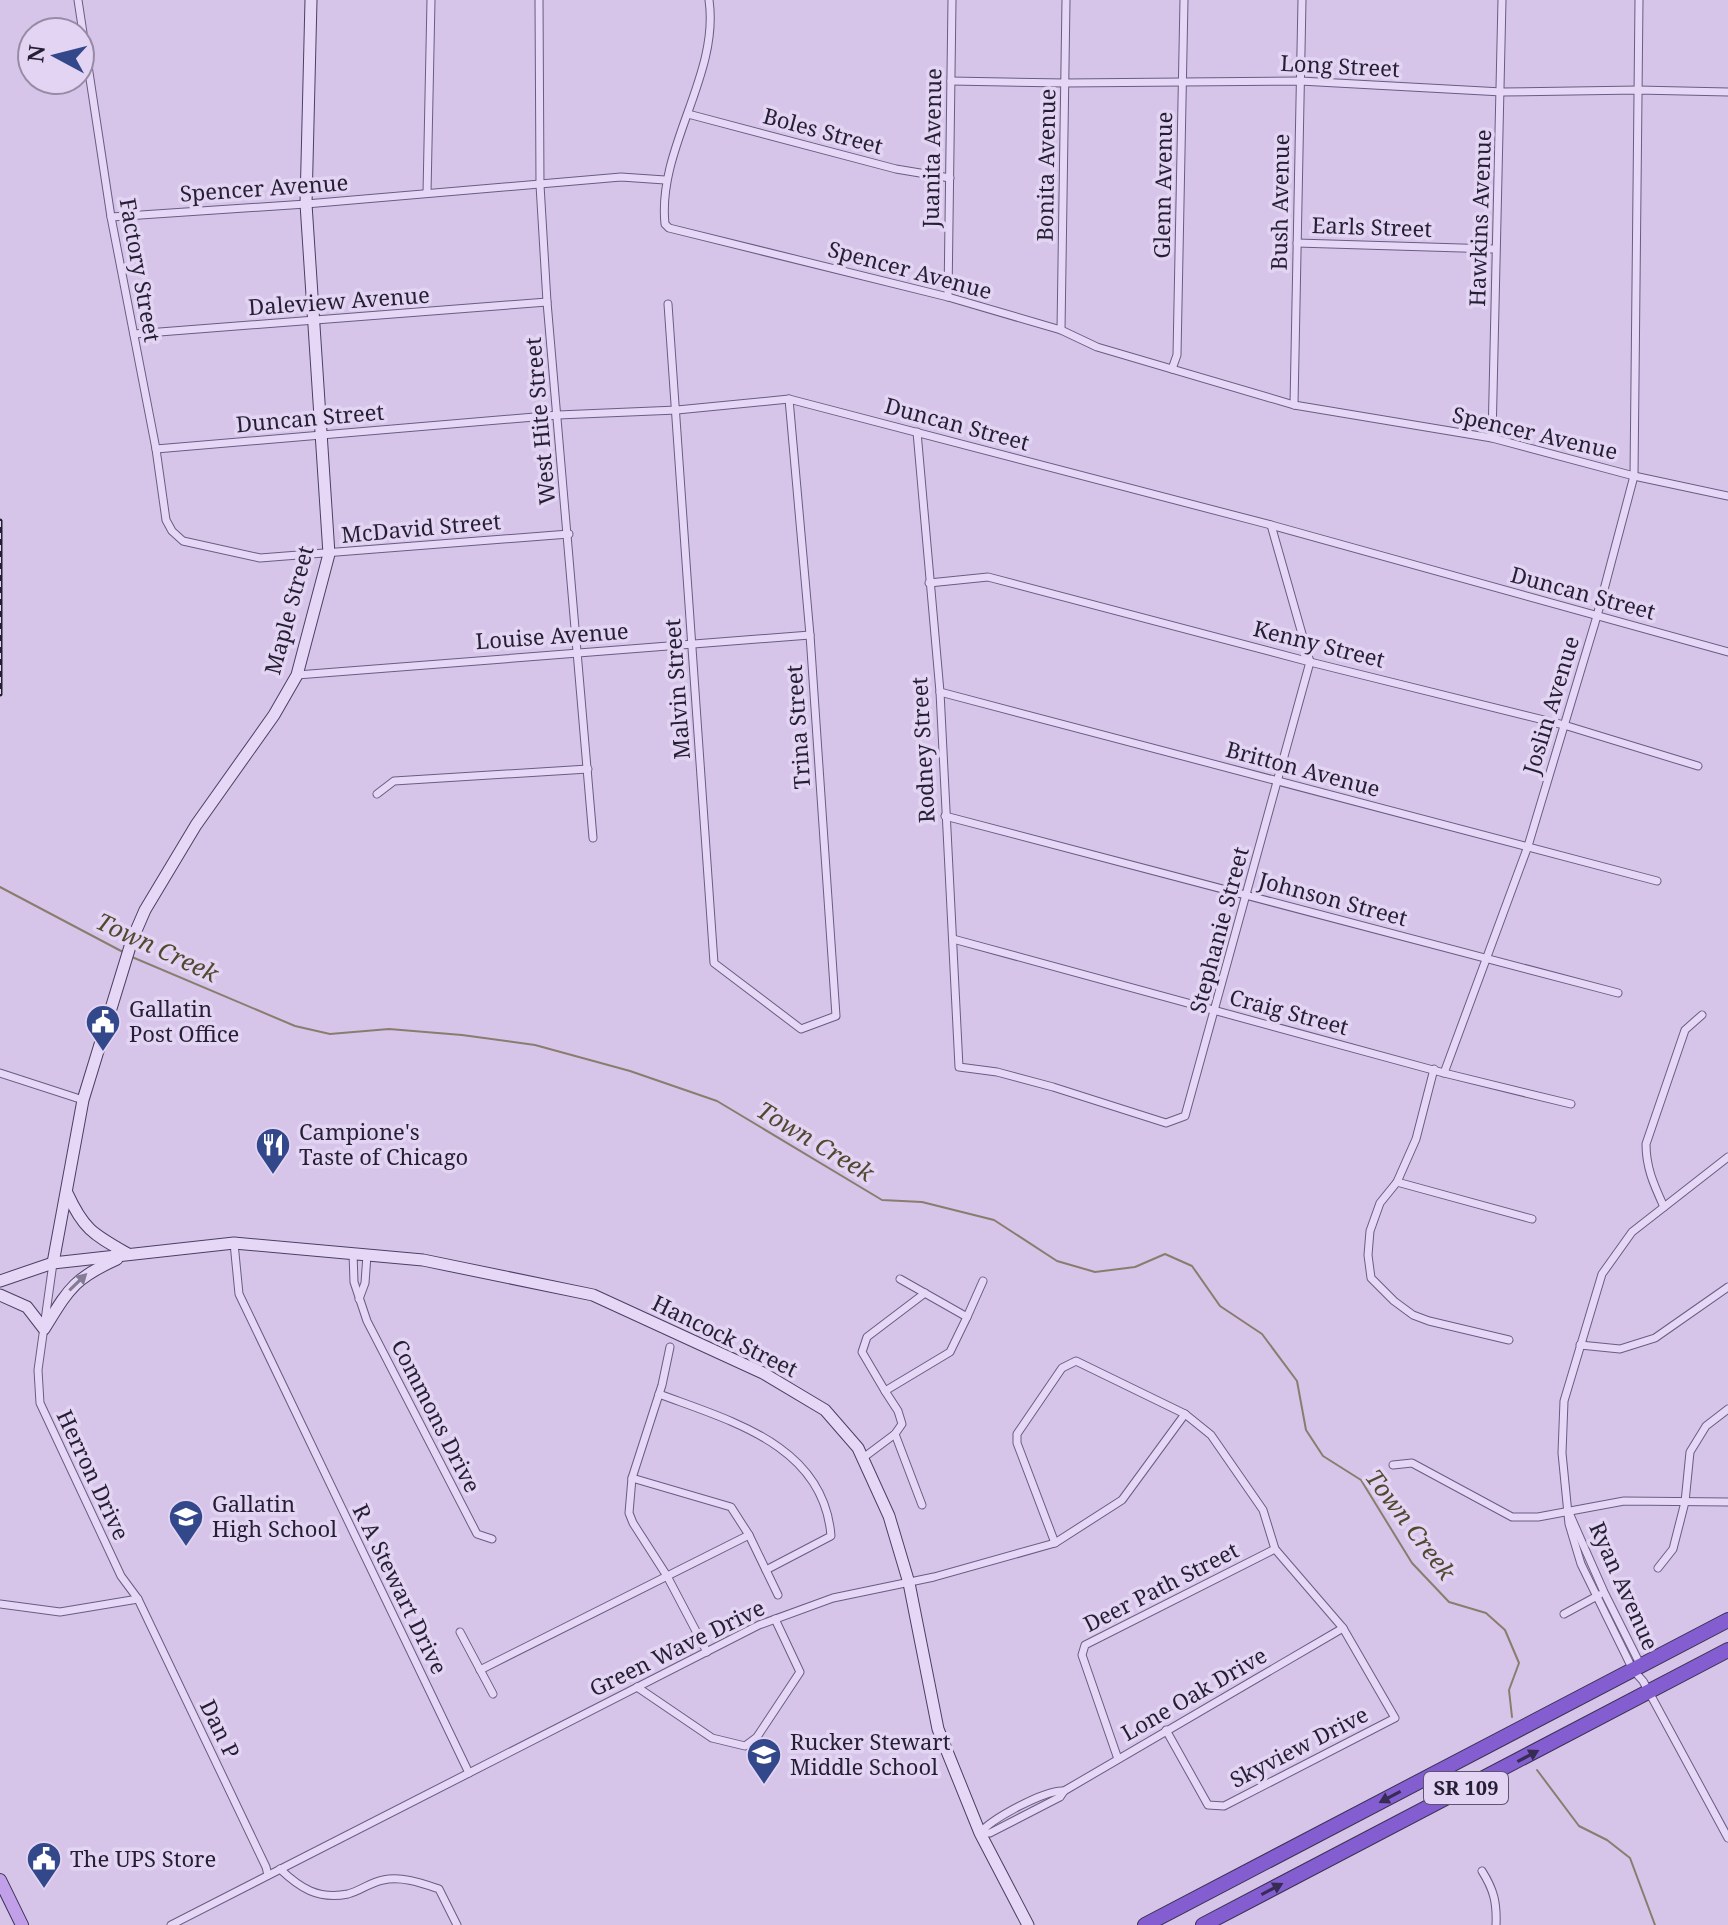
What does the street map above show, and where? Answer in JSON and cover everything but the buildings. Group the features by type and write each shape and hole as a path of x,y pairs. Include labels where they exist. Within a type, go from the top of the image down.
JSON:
{"highway":[{"name":"SR 109","path":"1203,1925 1641,1678 1728,1620"},
{"name":"SR 109","path":"1145,1925 1641,1678 1728,1650"}],"main road":[{"path":"0,1880 22,1925"}],"street":[{"name":"Factory Street","path":"78,0 111,217 156,449 166,520 183,541"},
{"name":"Maple Street","path":"53,1263 83,1100 121,969 145,910 196,825 274,715 297,675 329,554 306,204 311,0"},
{"path":"427,193 431,0"},
{"name":"West Hite Street","path":"539,0 540,185 547,302 593,838"},
{"path":"665,180 688,114 712,20 709,0"},
{"name":"Juanita Avenue","path":"948,297 952,0"},
{"name":"Bonita Avenue","path":"1061,330 1066,0"},
{"name":"Glenn Avenue","path":"1172,369 1177,355 1184,0"},
{"name":"Bush Avenue","path":"1294,405 1302,0"},
{"name":"Hawkins Avenue","path":"1492,438 1502,0"},
{"name":"Joslin Avenue","path":"1444,1073 1528,846 1597,616 1634,476 1639,0"},
{"name":"Long Street","path":"951,81 1300,81 1502,92 1728,92"},
{"name":"Boles Street","path":"688,114 896,169 950,178"},
{"name":"Spencer Avenue","path":"111,217 621,177 665,180 664,217 669,228 948,297 1061,330 1097,347 1294,405 1492,438 1634,476 1728,496"},
{"name":"Earls Street","path":"1297,243 1494,249"},
{"name":"Daleview Avenue","path":"134,334 547,302"},
{"name":"Malvin Street","path":"668,304 714,963 801,1029"},
{"name":"Duncan Street","path":"156,449 789,399 1271,525 1728,652"},
{"name":"Trina Street","path":"789,399 810,635 836,1016 801,1029"},
{"name":"Rodney Street","path":"917,432 940,692 959,1067"},
{"path":"1271,525 1310,662"},
{"name":"McDavid Street","path":"183,541 260,558 569,534"},
{"name":"Kenny Street","path":"929,583 988,577 1564,725 1698,766"},
{"name":"Louise Avenue","path":"297,675 810,635"},
{"name":"Stephanie Street","path":"959,1067 997,1072 1053,1087 1166,1123 1185,1116 1310,662"},
{"name":"Britton Avenue","path":"940,692 1657,881"},
{"path":"377,794 394,781 588,769"},
{"name":"Johnson Street","path":"945,816 1618,993"},
{"name":"Craig Street","path":"953,939 1444,1073 1571,1104"},
{"path":"1664,1207 1646,1162 1646,1144 1685,1030 1702,1015"},
{"path":"1434,1069 1416,1139 1397,1182 1380,1203 1370,1231 1368,1255 1371,1278 1413,1315 1509,1340"},
{"path":"0,1073 83,1100"},
{"name":"Ryan Avenue","path":"1728,1157 1632,1232 1602,1274 1564,1401 1562,1453 1569,1524 1581,1564 1728,1838"},
{"path":"1397,1182 1532,1219"},
{"path":"67,1193 87,1229 129,1254"},
{"name":"Hancock Street","path":"53,1263 234,1243 423,1260 593,1295 763,1373 825,1410 854,1441 890,1520 909,1583 938,1729 980,1833 1028,1925"},
{"name":"R A Stewart Drive","path":"234,1243 239,1294 469,1773"},
{"name":"Commons Drive","path":"353,1253 354,1282 367,1321 477,1534 492,1539"},
{"path":"0,1295 27,1307 44,1329 69,1290 83,1276 129,1254"},
{"path":"359,1299 365,1283 367,1255"},
{"path":"0,1281 53,1263"},
{"name":"Herron Drive","path":"53,1263 38,1370 40,1403 121,1576 138,1599"},
{"path":"900,1279 967,1317"},
{"path":"885,1391 950,1352 983,1281"},
{"path":"1580,1345 1620,1349 1655,1338 1728,1287"},
{"path":"863,1458 895,1434 902,1424 898,1411 862,1352 867,1337 925,1293"},
{"path":"670,1347 659,1394 632,1478 629,1513 707,1652"},
{"path":"1055,1543 1017,1443 1017,1434 1062,1368 1076,1361 1185,1414 1211,1435 1247,1482 1263,1510 1275,1549 1343,1628"},
{"path":"659,1394 739,1423 777,1444 799,1463 823,1495 830,1514 831,1536 766,1570"},
{"path":"1658,1568 1673,1549 1685,1502 1690,1452 1706,1426 1728,1409"},
{"name":"Green Wave Drive","path":"171,1925 267,1871 280,1869 775,1619 833,1598 909,1583 1055,1543 1122,1500 1185,1414"},
{"path":"895,1434 922,1505"},
{"path":"1393,1465 1412,1463 1512,1517 1569,1513 1624,1501 1728,1502"},
{"path":"632,1478 731,1507 749,1535 778,1595"},
{"path":"480,1670 749,1535"},
{"name":"Deer Path Street","path":"1118,1759 1082,1655 1085,1645 1275,1549"},
{"path":"1564,1614 1600,1595"},
{"path":"0,1604 60,1612 138,1599"},
{"name":"Dan P","path":"138,1599 267,1871"},
{"path":"637,1687 712,1738 745,1746 757,1737 800,1672 775,1619"},
{"name":"Skyview Drive","path":"1166,1730 1208,1805 1224,1806 1395,1718 1343,1628"},
{"name":"Lone Oak Drive","path":"980,1833 990,1833 1060,1797 1064,1791 1166,1730 1343,1628"},
{"path":"460,1632 493,1694"},
{"path":"280,1869 302,1889 324,1894 346,1894 383,1880 421,1883 439,1889 457,1925"},
{"path":"1482,1871 1493,1888 1496,1925"}],"waterway":[{"name":"Town Creek","path":"0,887 123,952"},
{"name":"Town Creek","path":"132,957 295,1026 330,1034 389,1029 462,1035 535,1045 630,1071 717,1101 882,1200 922,1202 994,1220 1057,1261 1095,1272 1135,1267 1165,1254 1192,1266 1220,1306 1262,1334 1297,1381 1306,1430 1323,1456 1361,1480 1412,1563 1449,1602 1486,1613 1505,1630 1519,1663 1509,1690 1512,1717"},
{"name":"Town Creek","path":"1537,1770 1579,1826 1607,1840 1630,1858 1655,1925"}],"railway":[{"path":"0,521 0,694"}],"place":[{"name":"Gallatin Post Office","path":"103,1053"},
{"name":"Campione's Taste of Chicago","path":"273,1176"},
{"name":"Gallatin High School","path":"186,1548"},
{"name":"Rucker Stewart Middle School","path":"764,1786"},
{"name":"The UPS Store","path":"44,1890"}]}
